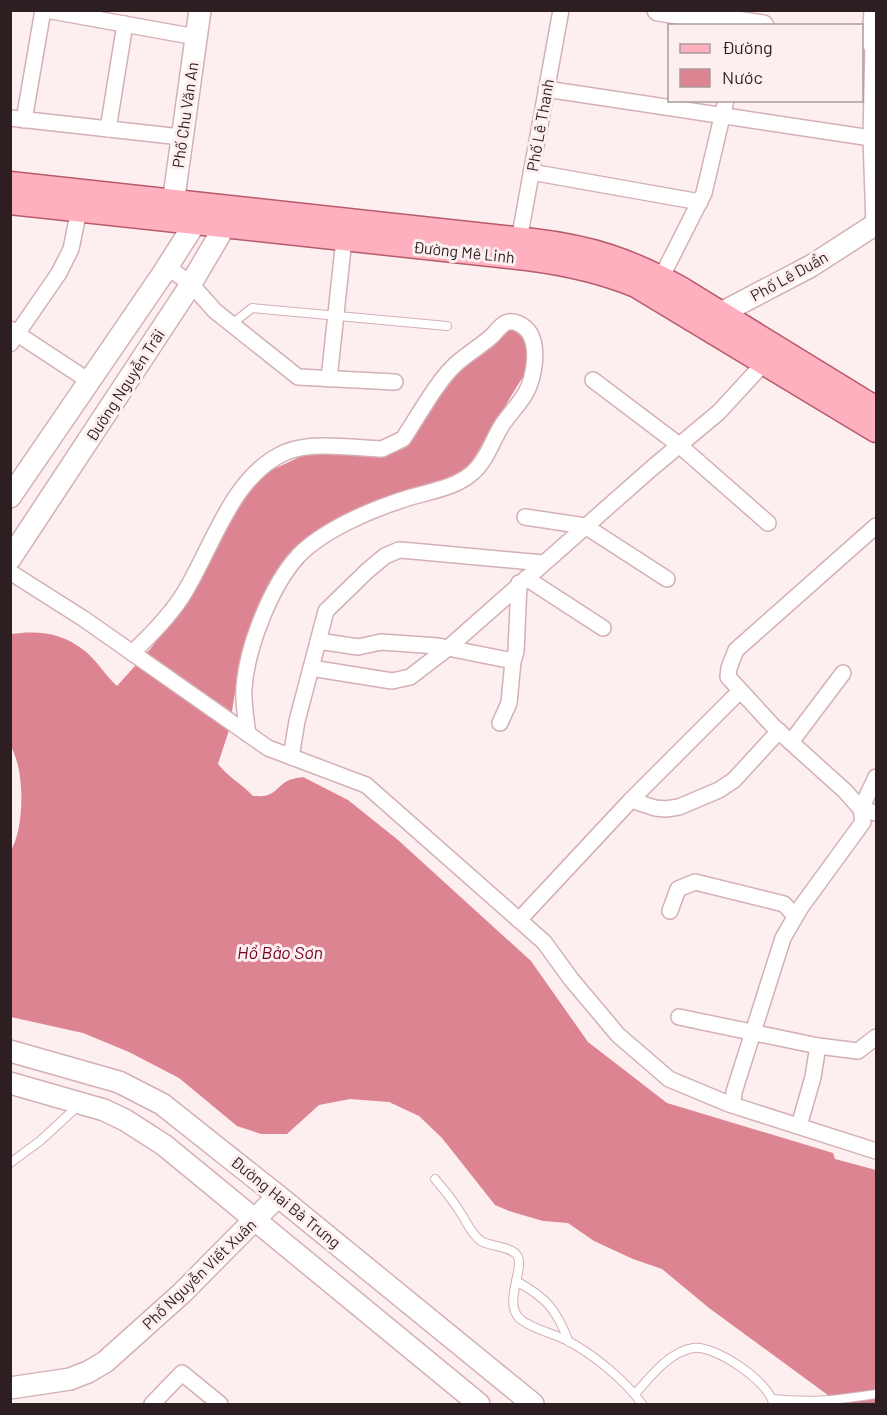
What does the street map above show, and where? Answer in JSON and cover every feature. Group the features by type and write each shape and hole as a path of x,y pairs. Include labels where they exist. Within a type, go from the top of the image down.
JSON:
{"main road":[{"name":"Phố Chu Văn An","path":"172,211 200,10"},
{"path":"658,10 740,24"},
{"name":"Đường Mê Linh","path":"12,200 79,210 172,211"},
{"name":"Đường Mê Linh","path":"12,200 200,214 344,239 527,258 585,267 612,275 710,319 876,409"},
{"name":"Đường Nguyễn Trãi","path":"10,497 167,267 200,214"},
{"name":"Đường Mê Linh","path":"230,218 566,245 622,260 661,278 764,363 876,430"},
{"name":"Đường Nguyễn Trãi","path":"10,559 190,284 230,218"},
{"name":"Phố Lê Duẩn","path":"710,319 811,266 876,226"},
{"name":"Đường Hai Bà Trưng","path":"10,1051 93,1074 139,1091 162,1104 185,1120 533,1404"},
{"name":"Đường Hai Bà Trưng","path":"10,1083 104,1110 164,1145 479,1404"},
{"name":"Phố Nguyễn Viết Xuân","path":"10,1388 80,1376 97,1367 159,1314 278,1196"}],"street":[{"path":"181,137 17,119 44,10 196,37"},
{"name":"Phố Lê Thanh","path":"519,240 561,10"},
{"path":"108,129 125,24"},
{"path":"873,31 871,138 876,226"},
{"path":"546,89 724,108 871,138"},
{"path":"661,278 704,193 724,108"},
{"path":"531,172 700,202"},
{"path":"79,210 71,249 59,273 13,335 89,381"},
{"path":"329,379 344,239"},
{"path":"167,267 190,284 215,310 298,377 395,382"},
{"path":"134,654 163,623 182,597 238,493 250,477 286,452 299,448 382,449 391,446 403,439 455,365 492,336 505,322 511,321 524,326 534,346 530,385 526,395 501,426 476,470 457,483 400,500 344,525 311,545 291,564 269,603 253,647 243,691 244,731"},
{"path":"311,668 392,681 411,677 448,648 585,526 719,412 764,363"},
{"path":"593,380 679,445 768,523"},
{"path":"525,517 585,526 667,579"},
{"path":"876,526 736,650 728,677 779,731 844,790 861,809 876,813"},
{"path":"291,757 297,721 326,611 385,556 395,551 412,551 543,563"},
{"path":"10,572 134,654 268,748 366,785 544,942 571,979 618,1035 669,1079 733,1105 876,1151"},
{"path":"523,580 603,628"},
{"path":"500,723 509,703 523,580"},
{"path":"318,641 358,647 381,642 448,648 513,661"},
{"path":"791,742 843,673"},
{"path":"519,920 631,800 740,691"},
{"path":"631,800 666,809 679,807 719,790 734,780 779,731"},
{"path":"733,1105 735,1092 783,938 795,916 862,822 861,809 876,777"},
{"path":"670,911 678,889 695,882 784,904 795,916"},
{"path":"679,1017 819,1046 858,1051 876,1037"},
{"path":"799,1126 819,1046"},
{"path":"152,1404 182,1373 220,1404"}],"lane":[{"path":"232,324 252,308 447,326"},
{"path":"10,1163 40,1141 80,1103"},
{"path":"435,1179 476,1237 485,1244 512,1251 517,1255 519,1260 514,1309 517,1315 528,1324 569,1342 603,1366 635,1394 642,1404"},
{"path":"516,1281 536,1292 552,1307 569,1342"},
{"path":"635,1394 668,1360 684,1350 695,1347 718,1354 749,1373 765,1387 773,1402 833,1401 876,1394"}],"water":[{"name":"Hồ Bảo Sơn","path":"504,328 518,329 529,349 528,369 466,471 441,484 325,526 262,606 239,667 229,730 218,764 253,796 267,795 286,782 303,777 348,800 398,840 531,961 588,1042 667,1103 833,1153 835,1159 876,1170 876,1404 835,1404 836,1401 709,1308 662,1269 594,1241 568,1223 543,1221 495,1205 442,1138 419,1116 389,1102 350,1099 319,1105 287,1134 261,1134 237,1126 179,1078 129,1052 83,1033 11,1017 10,852 15,842 21,815 21,784 16,757 11,747 11,634 41,633 68,640 89,655 117,686 152,647 182,605 235,508 263,474 304,455 378,454 402,446 416,433 444,386 458,368"}]}
